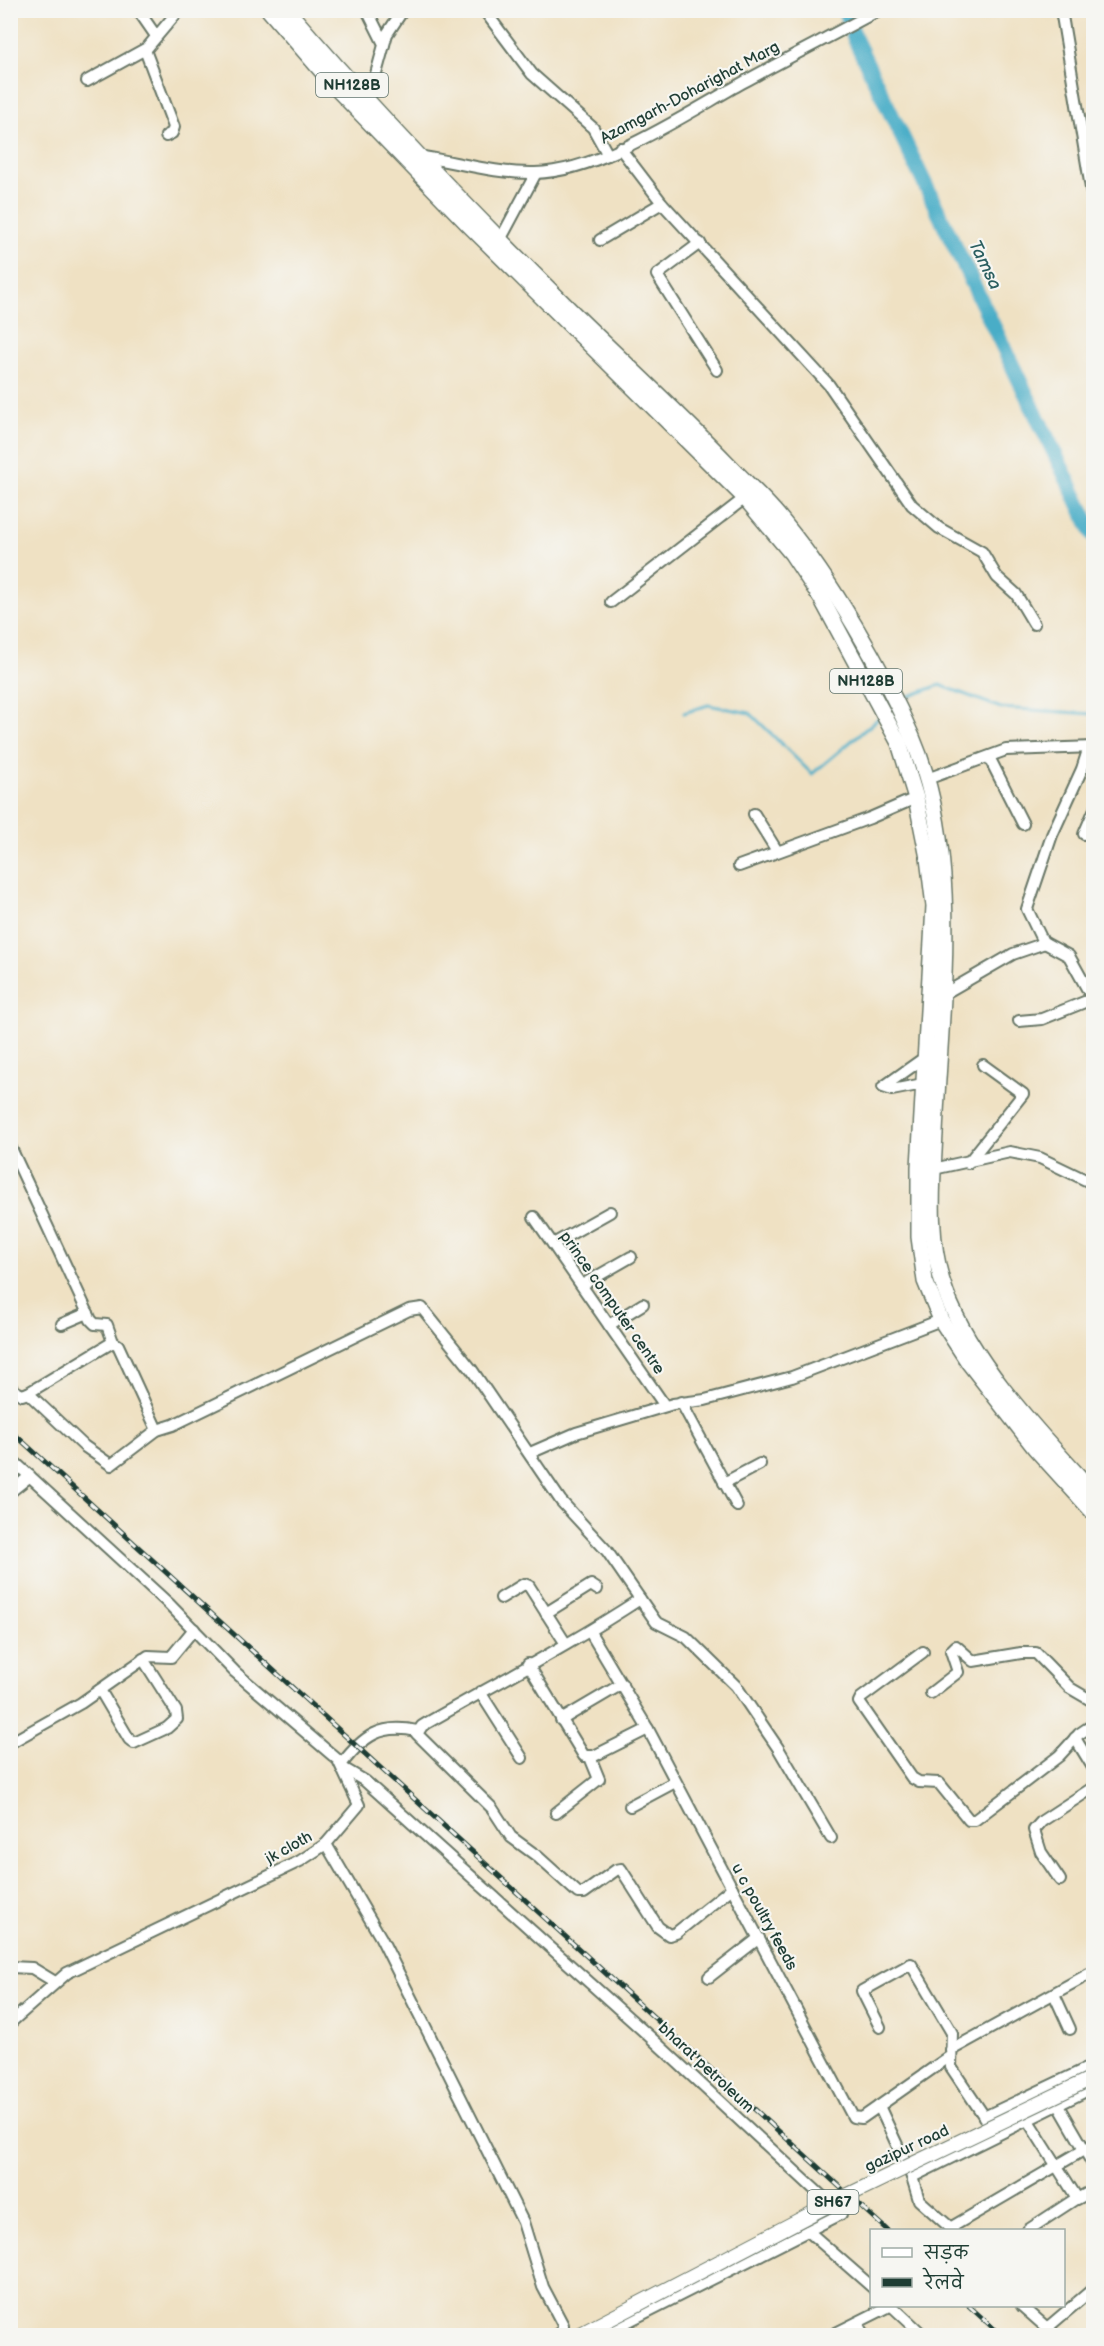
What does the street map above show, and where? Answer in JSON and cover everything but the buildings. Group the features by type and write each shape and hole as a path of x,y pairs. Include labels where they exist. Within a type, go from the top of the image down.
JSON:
{"highway":[{"name":"NH128B","path":"268,10 340,92 399,153 498,245 782,519 813,561 846,613 899,710 927,779 937,828 944,911 942,995 919,1237 924,1270 941,1320 998,1402 1094,1513"},
{"name":"NH128B","path":"287,10 368,103 420,156 498,245 745,498 792,554 821,598 899,743 916,798 934,906 923,1084 926,1170 935,1251 944,1288 955,1315 1027,1419 1094,1493"}],"main road":[{"name":"gazipur road","path":"577,2336 838,2200 1094,2077"}],"street":[{"path":"138,10 156,36"},
{"path":"87,81 152,45 156,36 179,10"},
{"path":"367,10 384,44"},
{"path":"368,103 384,44 393,24 404,10"},
{"path":"484,10 532,74 593,128 608,155"},
{"name":"Azamgarh-Doharighat Marg","path":"399,153 491,170 536,173 561,170 608,155 879,10"},
{"path":"1061,10 1094,206"},
{"path":"145,50 174,127 172,133 166,136"},
{"path":"620,148 662,203 829,385 912,505 939,528 982,552 994,573 1017,594 1034,624"},
{"path":"498,245 536,173"},
{"path":"600,240 662,203"},
{"path":"700,243 657,276 717,370"},
{"path":"611,602 745,498"},
{"path":"927,779 1017,749 1091,747 1052,835 1028,906 1028,913 1046,943 1067,953 1093,1000 1042,1020 1019,1021"},
{"path":"989,757 1023,824"},
{"path":"740,866 870,818 916,798"},
{"path":"1084,834 1094,811"},
{"path":"754,814 777,851"},
{"path":"942,995 1013,954 1046,943"},
{"path":"923,1084 892,1090 883,1087 924,1058"},
{"path":"968,1162 1023,1094 983,1065"},
{"path":"10,1146 88,1313 95,1324 105,1323 108,1326 157,1430"},
{"path":"926,1170 999,1154 1024,1153 1094,1184"},
{"path":"553,1245 610,1212"},
{"name":"prince computer centre","path":"534,1217 665,1406"},
{"path":"582,1285 631,1257"},
{"path":"609,1325 643,1304"},
{"path":"28,1393 106,1463 116,1463 157,1430 173,1425 409,1310 422,1308 472,1370 561,1501 607,1551 656,1622 686,1636 736,1686 778,1748 831,1838"},
{"path":"62,1324 88,1313"},
{"path":"530,1453 560,1439 665,1406 705,1400 792,1377 941,1320"},
{"path":"10,1388 22,1395 28,1393 114,1342"},
{"path":"681,1402 737,1506"},
{"name":"jk cloth","path":"10,1458 194,1629 224,1662 342,1766 359,1805 326,1844 300,1861 77,1968 55,1982 10,2024"},
{"path":"724,1483 760,1464"},
{"path":"14,1489 30,1476"},
{"path":"501,1598 526,1584 566,1644"},
{"path":"546,1613 591,1585 597,1589"},
{"path":"342,1766 357,1745 372,1734 394,1728 417,1731 528,1664 590,1632 640,1599"},
{"path":"10,1743 100,1690 144,1659 154,1655 171,1657 194,1629"},
{"name":"u c poultry feeds","path":"590,1632 648,1729 853,2117 862,2118 950,2053 1089,1974"},
{"path":"931,1693 958,1672 952,1649 973,1660 1036,1653 1070,1688 1094,1702"},
{"path":"923,1652 861,1698 860,1706 912,1778 919,1782 939,1784 969,1820 975,1820 1059,1756 1075,1738 1094,1724"},
{"path":"100,1690 131,1741 138,1743 172,1725 177,1719 176,1712 144,1659"},
{"path":"528,1664 579,1750 590,1757 600,1778 556,1813"},
{"path":"561,1720 622,1684"},
{"path":"480,1692 522,1758"},
{"path":"590,1757 648,1729"},
{"path":"417,1731 419,1738 492,1808 511,1837 537,1856 578,1893 584,1893 616,1870 621,1869 658,1927 669,1935 676,1933 732,1888"},
{"path":"1075,1738 1094,1769"},
{"name":"bharat petroleum","path":"342,1766 365,1782 649,2036 841,2214 599,2336"},
{"path":"630,1806 675,1782"},
{"path":"1060,1880 1041,1852 1034,1833 1040,1822 1094,1787"},
{"path":"326,1844 381,1938 523,2222 543,2287 563,2325 563,2330 555,2336"},
{"path":"710,1977 759,1938"},
{"path":"880,2027 862,1991 910,1964 950,2029 951,2067 996,2134"},
{"path":"10,1967 26,1966 55,1982"},
{"path":"1054,1994 1070,2029"},
{"path":"984,2117 1094,2065"},
{"path":"912,2177 1094,2087"},
{"path":"1058,2104 1088,2147 1094,2166"},
{"path":"879,2106 912,2177 919,2200 951,2229 1088,2147"},
{"path":"1027,2119 1077,2199"},
{"path":"1030,2229 1077,2199 1090,2192 1094,2193"},
{"path":"808,2231 870,2285"},
{"path":"1047,2328 1094,2288"},
{"path":"830,2336 889,2307"},
{"path":"892,2307 924,2336"},
{"path":"1023,2307 1056,2336"},
{"path":"857,2323 864,2336"}],"waterway":[{"name":"Tamsa","path":"845,10 855,39 1094,535"},
{"path":"907,697 940,685 1001,708 1094,714"},
{"path":"684,713 708,705 750,713 812,774 879,718"}],"railway":[{"path":"10,1430 886,2229"},
{"path":"970,2307 1002,2336"}]}
